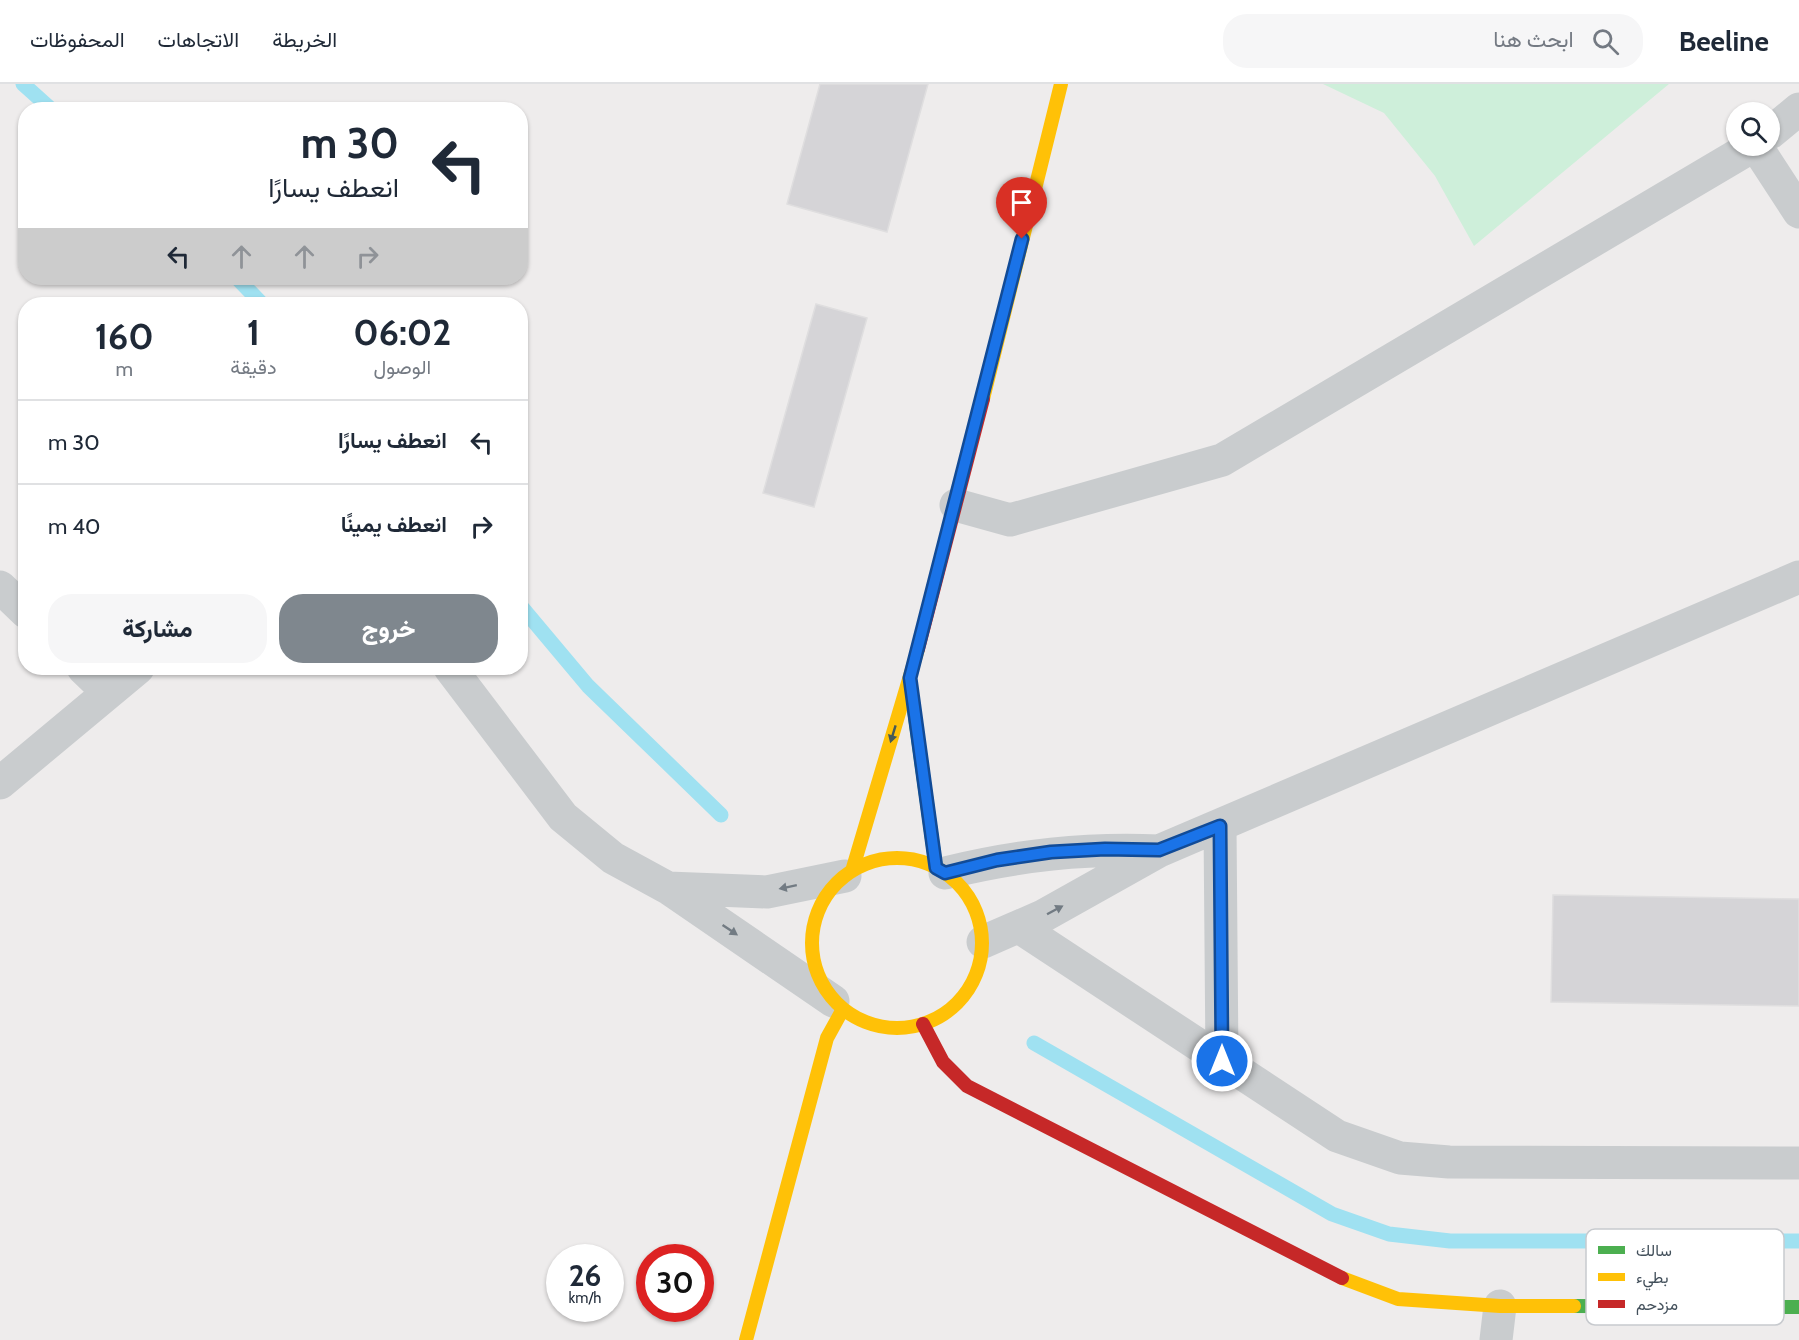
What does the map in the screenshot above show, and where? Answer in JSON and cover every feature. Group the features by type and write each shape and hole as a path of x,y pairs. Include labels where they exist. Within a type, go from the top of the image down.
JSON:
{"street":[{"path":"838,1005 818,977 812,950 815,921 826,896 848,873 910,678 956,505 1060,84"},
{"path":"1780,125 1799,109"},
{"path":"956,505 1010,520 1222,460 1738,156"},
{"path":"1762,156 1799,212"},
{"path":"982,942 1019,927 1102,885 1159,850 1220,826 1307,786 1799,577"},
{"path":"0,587 18,604"},
{"path":"90,675 108,692"},
{"path":"0,783 129,675"},
{"path":"455,675 563,817 613,858 668,888 860,1021 881,1027 902,1029 943,1016 959,1002 972,984 980,964 982,942 978,916 965,891 941,870 915,860 894,858 872,862 848,873 766,892 668,888"},
{"path":"910,678 941,870"},
{"path":"1220,826 1222,1061"},
{"path":"941,870 1051,852 1105,849 1159,850"},
{"path":"1019,927 1337,1136 1400,1158 1449,1162 1799,1163"},
{"path":"746,1340 827,1038 838,1005"},
{"path":"923,1024 943,1062 967,1086 1333,1274 1398,1299 1500,1306 1586,1306"},
{"path":"1497,1340 1500,1306"},
{"path":"1784,1307 1799,1307"}],"green space":[{"path":"1323,84 1669,84 1474,246 1435,176 1384,113"}],"building":[{"path":"820,84 928,84 887,232 787,204"},
{"path":"816,304 867,318 814,507 763,493"},
{"path":"1553,895 1799,899 1799,1006 1551,1002"}],"waterway":[{"path":"23,84 43,102"},
{"path":"244,285 255,297"},
{"path":"528,615 588,686 721,815"},
{"path":"1034,1043 1332,1214 1389,1234 1450,1241 1586,1241"},
{"path":"1784,1241 1799,1241"}],"traffic: fast":[{"path":"911,688 936,868"},
{"path":"1574,1306 1586,1306"},
{"path":"1784,1307 1799,1307"}],"traffic: slow":[{"path":"983,399 1061,84"},
{"path":"852,871 918,649"},
{"path":"897,858 929,865 944,872 957,883 968,896 975,911 982,943 975,975 968,990 957,1003 944,1014 929,1021 897,1028 865,1021 850,1014 837,1003 826,990 819,975 812,943 819,911 826,896 837,883 850,872 865,865 897,858"},
{"path":"746,1340 827,1038 843,1009"},
{"path":"1342,1278 1398,1299 1500,1306 1574,1306"}],"traffic: jam":[{"path":"918,649 983,399"},
{"path":"923,1024 943,1062 967,1086 1342,1278"}],"route":[{"path":"1022,239 956,505 910,678 936,868 945,873 997,860 1051,852 1105,849 1159,850 1220,826 1222,1061"}]}
